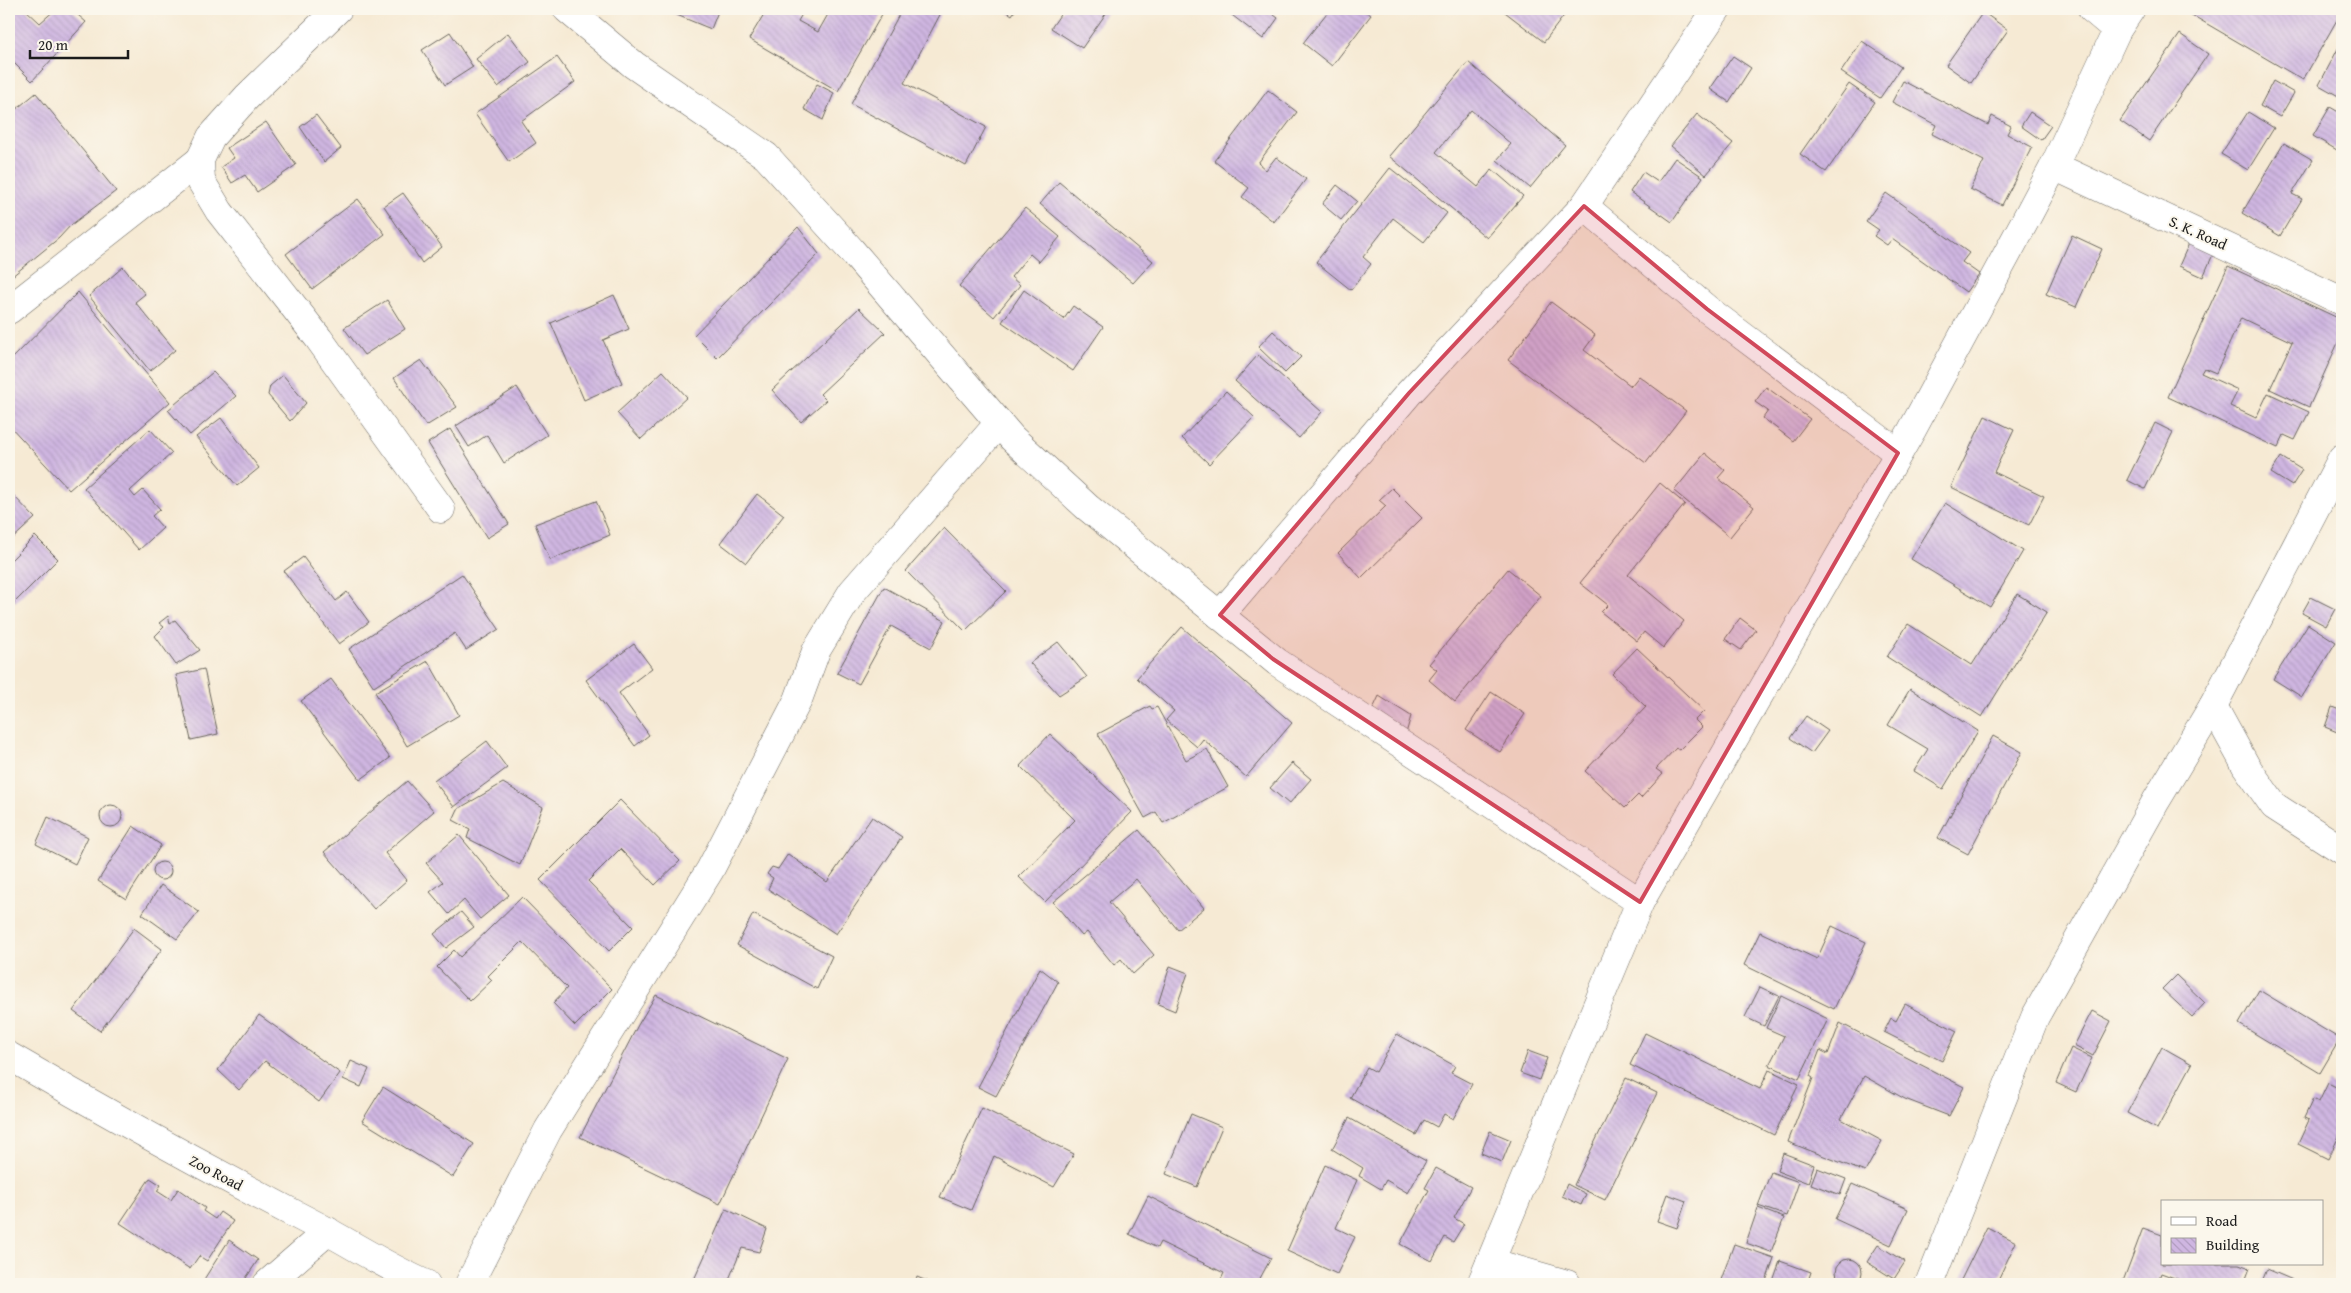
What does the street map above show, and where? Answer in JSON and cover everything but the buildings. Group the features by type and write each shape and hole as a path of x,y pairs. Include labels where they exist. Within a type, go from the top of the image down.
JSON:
{"street":[{"path":"338,9 247,96 211,136 200,160 201,182 219,211 319,339 441,509"},
{"path":"567,9 634,64 766,156 851,250 999,423 1087,507 1277,662 1640,902"},
{"path":"1220,615 1410,393 1584,206 1717,9"},
{"path":"1568,1284 1486,1273 1640,902 1898,453 2054,166 2124,19 2092,9"},
{"path":"9,310 200,160"},
{"name":"S. K. Road","path":"2054,166 2342,300"},
{"path":"1584,206 1707,309 1898,453"},
{"path":"469,1284 548,1130 710,870 798,700 816,651 852,592 999,423"},
{"path":"1928,1284 2035,1017 2156,801 2213,706 2342,458"},
{"path":"2213,706 2246,766 2274,806 2342,850"},
{"name":"Zoo Road","path":"9,1056 191,1161 328,1231 392,1270 426,1284"},
{"path":"267,1284 328,1231"}],"highlighted area":[{"path":"1584,206 1707,309 1898,453 1640,902 1273,659 1220,615 1409,393"}]}
